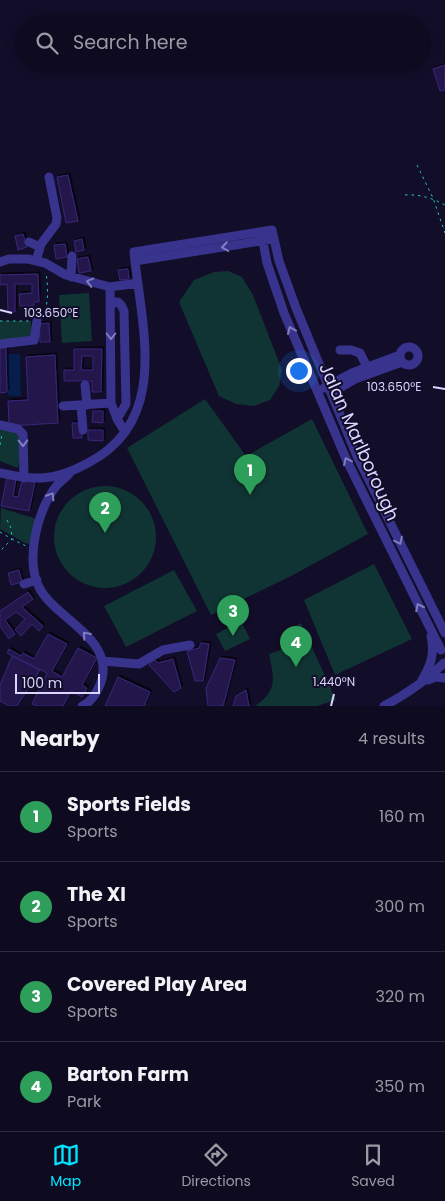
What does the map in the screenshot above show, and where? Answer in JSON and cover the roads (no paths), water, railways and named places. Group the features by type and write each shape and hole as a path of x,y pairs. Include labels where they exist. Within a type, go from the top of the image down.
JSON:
{"street":[{"path":"41,262 40,247 56,224 57,218 49,177"},
{"name":"Jalan Marlborough","path":"138,283 135,261 273,234 279,261 296,308 357,456 444,630"},
{"name":"Jalan Marlborough","path":"262,236 267,263 284,313 317,391 347,461 428,626 443,648 441,659 444,664"},
{"path":"29,242 40,247"},
{"path":"71,277 72,256"},
{"path":"0,262 10,259 28,259 41,262 71,277 110,287 138,283 146,358 144,384 135,416 118,441 96,460 71,472 38,479 0,473"},
{"path":"110,287 112,403 117,419 125,432"},
{"path":"111,306 114,302 118,302 124,311 126,404 117,419"},
{"path":"0,344 34,340 37,322"},
{"path":"340,350 358,351 363,355 369,370"},
{"path":"317,391 329,390 357,374 396,360"},
{"path":"83,430 85,385"},
{"path":"63,406 112,403"},
{"path":"1,426 18,429 23,434 24,478"},
{"path":"71,472 58,484 44,506 34,548 37,580 40,589 49,601 85,632 102,661 101,682 95,696 88,705"},
{"path":"24,584 37,580"},
{"path":"419,684 427,672 433,653 428,626"},
{"path":"102,661 139,664 163,650 190,645"},
{"path":"384,706 419,684 444,664"},
{"path":"419,684 435,677 445,678"}],"water":[{"path":"7,354 20,354 21,396 8,396"}],"place":[{"name":"Sports Fields","path":"250,495"},
{"name":"The XI","path":"105,533"},
{"name":"Covered Play Area","path":"233,636"},
{"name":"Barton Farm","path":"296,667"}]}
